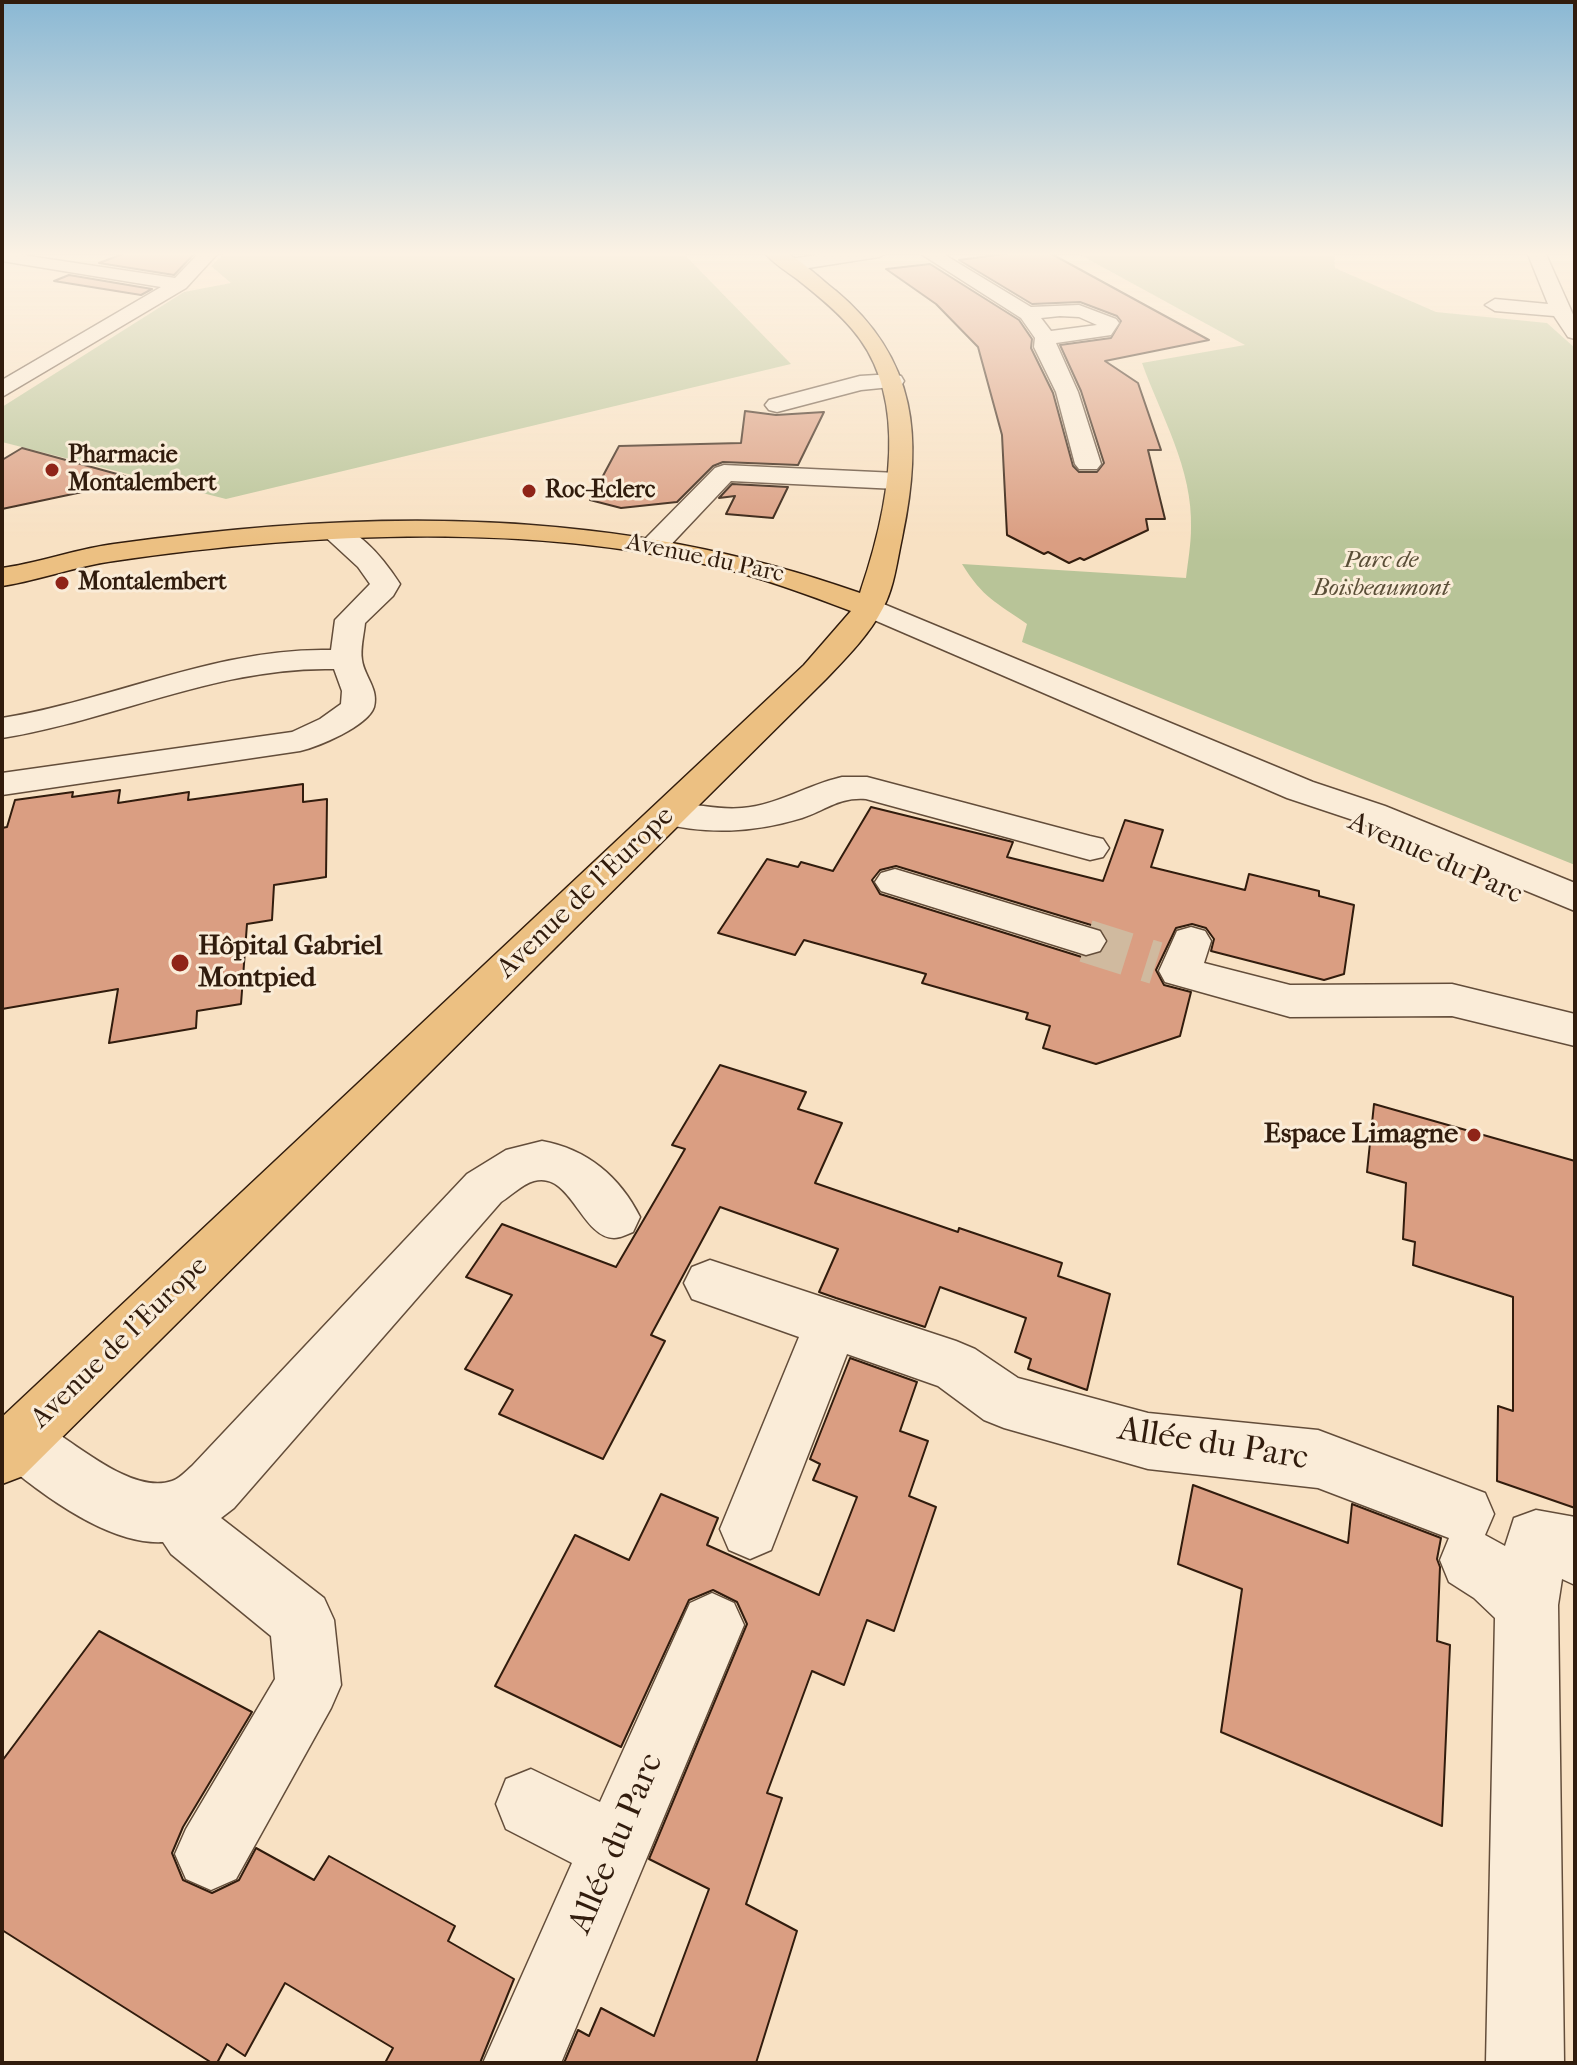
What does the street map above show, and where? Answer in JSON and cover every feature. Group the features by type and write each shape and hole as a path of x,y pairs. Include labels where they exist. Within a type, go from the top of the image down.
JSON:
{"main road":[{"name":"Avenue de l'Europe","path":"11,1448 669,814 824,662 869,607 892,522 899,427 893,381 877,348"},
{"name":"Avenue du Parc","path":"2,561 44,557 69,559 195,544 396,527 476,528 557,533 709,556 804,581 869,607"},
{"name":"Avenue du Parc","path":"2,577 36,572 69,559"}],"street":[{"path":"2,390 72,348"},
{"path":"1046,348 1067,392 1088,464"},
{"path":"777,405 860,383 893,381"},
{"path":"654,546 724,473 897,481"},
{"path":"2,784 300,741 332,726 357,708 358,691 347,654 350,620 383,590 385,584 377,570 358,550 334,532"},
{"name":"Avenue du Parc","path":"869,607 1300,790 1372,814 1575,898"},
{"path":"2,728 77,715 233,668 286,658 347,654"},
{"path":"669,814 714,823 750,820 795,808 843,785 867,788 1090,848"},
{"name":"Avenue du Parc","path":"1300,790 1358,829 1575,919"},
{"path":"895,882 1086,941"},
{"path":"1176,959 1290,1001 1452,1000 1575,1030"},
{"path":"11,1448 54,1468 94,1492 144,1509 178,1511 213,1487 484,1188 527,1162 549,1162 577,1174 615,1217"},
{"name":"Allée du Parc","path":"710,1283 956,1367 1004,1401 1148,1441 1318,1459 1468,1537 1496,1576 1527,1605"},
{"path":"750,1529 832,1323"},
{"path":"178,1511 192,1533 302,1620 308,1685 211,1854"},
{"path":"1525,2063 1527,1605 1536,1540 1565,1543 1575,1554"},
{"name":"Allée du Parc","path":"522,2063 712,1625"},
{"path":"531,1804 615,1847"}],"green space":[{"path":"95,348 776,348 791,364 226,499 2,442 2,407"},
{"name":"Parc de Boisbeaumont","path":"1226,348 1575,348 1575,865 1022,642 1027,624 984,592 962,564 1186,578 1191,528 1187,485 1142,363"}],"building":[{"path":"978,348 1031,348 1053,393 1073,466 1079,472 1097,472 1104,463 1081,391 1062,348 1168,348 1105,361 1138,383 1161,450 1148,450 1165,519 1146,519 1148,530 1084,560 1080,558 1069,563 1007,535 1002,435"},
{"path":"745,411 776,415 824,412 798,465 723,462 713,466 677,502 621,508 590,500 619,446 741,443"},
{"name":"Pharmacie Montalembert","path":"22,448 139,480 2,509 2,460"},
{"path":"732,484 788,487 773,518 726,514 735,496 719,498"},
{"path":"303,784 303,802 327,799 326,877 274,885 272,920 247,924 241,1004 197,1011 196,1028 109,1043 118,989 2,1009 2,828 7,827 15,800 73,792 72,797 120,790 118,803 189,792 188,800"},
{"path":"871,807 1013,842 1007,857 1103,881 1125,820 1163,830 1151,867 1245,890 1249,874 1319,891 1319,896 1354,905 1344,974 1324,980 1211,951 1214,939 1206,928 1192,924 1176,928 1156,970 1164,985 1191,992 1180,1036 1096,1064 1043,1048 1050,1026 1026,1019 1028,1013 922,983 926,974 804,940 795,955 718,933 767,859 798,867 801,862 833,871","holes":["896,866 1101,928 1109,943 1101,954 1085,958 880,894 872,880 880,870"]},
{"path":"720,1065 806,1092 798,1109 842,1123 815,1183 958,1232 959,1228 1062,1263 1058,1276 1110,1294 1087,1390 1028,1369 1031,1359 1015,1352 1026,1318 940,1287 925,1327 819,1292 838,1249 720,1207 651,1335 665,1341 603,1459 499,1414 513,1390 465,1369 512,1295 466,1277 502,1224 616,1267 685,1149 672,1145"},
{"path":"1374,1104 1575,1161 1575,1508 1497,1481 1498,1406 1513,1411 1513,1297 1413,1265 1415,1242 1403,1239 1406,1183 1367,1172"},
{"path":"850,1358 917,1382 900,1431 928,1441 909,1496 936,1507 894,1631 867,1620 844,1685 812,1671 767,1793 782,1798 746,1904 797,1931 756,2063 564,2063 578,2030 589,2036 601,2008 654,2036 709,1889 649,1859 747,1624 737,1602 713,1590 689,1600 621,1747 495,1686 575,1535 629,1560 661,1494 718,1518 707,1545 819,1595 857,1497 813,1480 820,1464 810,1459"},
{"path":"1193,1485 1348,1543 1352,1504 1441,1538 1437,1559 1440,1567 1437,1641 1450,1645 1442,1826 1221,1732 1242,1589 1178,1564"},
{"path":"99,1631 252,1712 183,1827 172,1853 183,1880 212,1893 239,1880 256,1848 314,1880 329,1856 455,1926 448,1941 514,1979 480,2063 385,2063 393,2048 285,1983 245,2056 227,2044 217,2063 212,2063 2,1930 2,1761"}],"tunnel":[{"path":"1086,941 1156,963"}],"place":[{"name":"Pharmacie Montalembert","path":"52,470"},
{"name":"Roc-Eclerc","path":"529,491"},
{"name":"Montalembert","path":"62,583"},
{"name":"Hôpital Gabriel Montpied","path":"180,963"},
{"name":"Espace Limagne","path":"1474,1135"}]}
